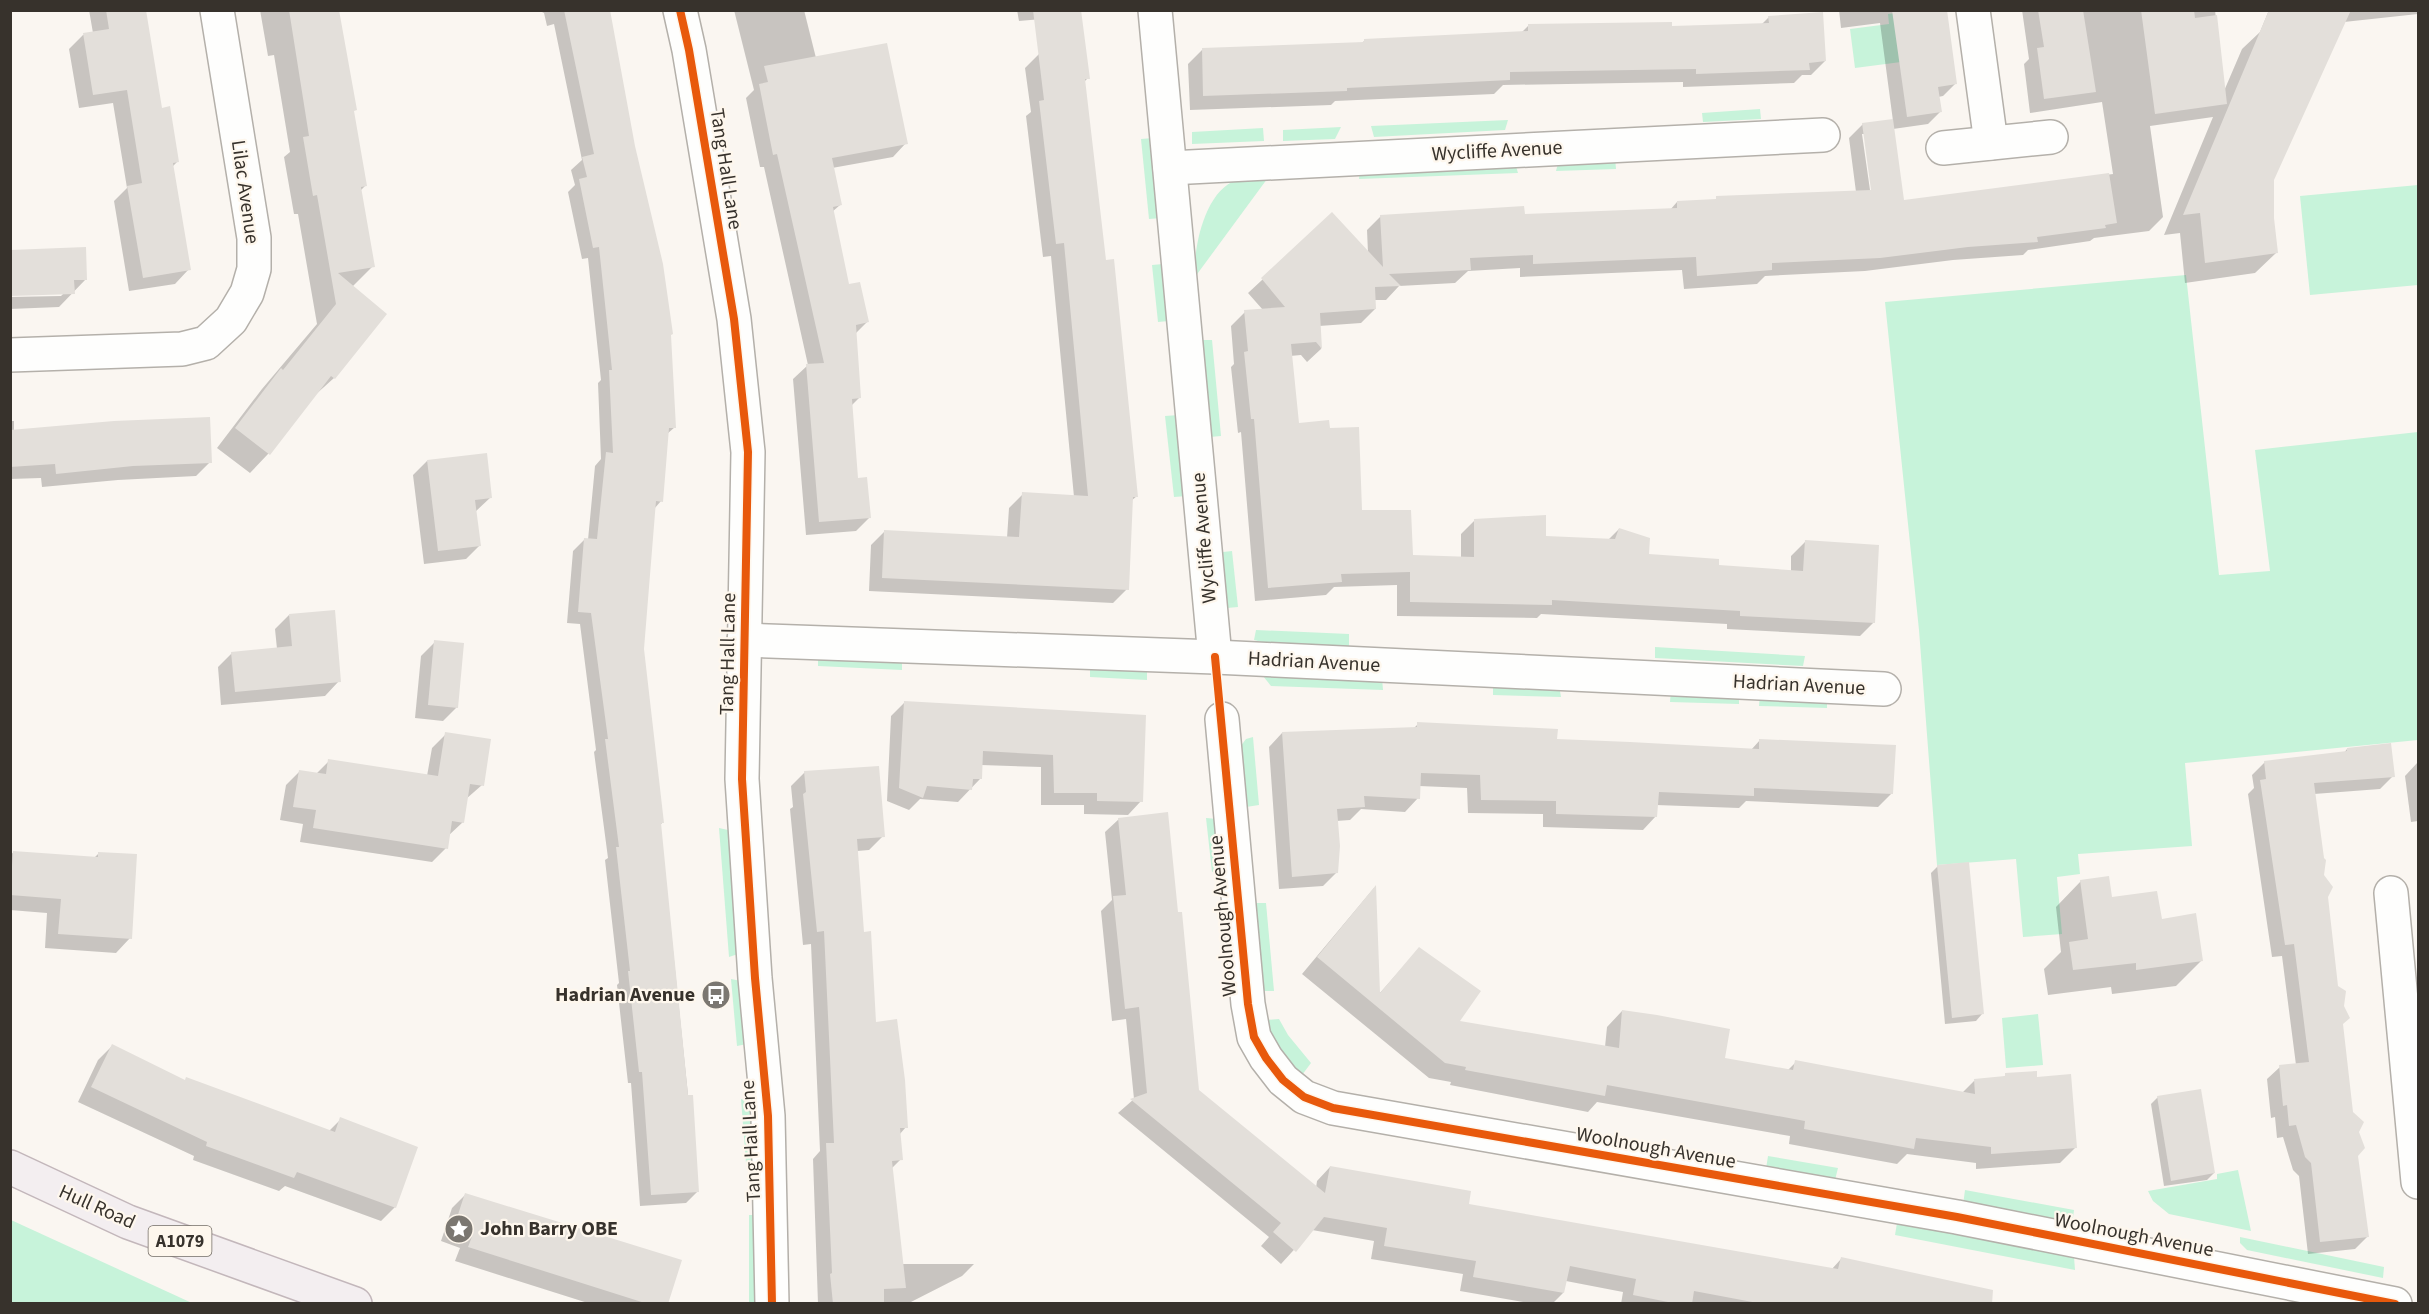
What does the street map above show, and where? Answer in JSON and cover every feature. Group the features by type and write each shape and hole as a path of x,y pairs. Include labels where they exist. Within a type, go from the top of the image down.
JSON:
{"main road":[{"name":"Hull Road","path":"10,1167 128,1222 354,1304"}],"street":[{"name":"Lilac Avenue","path":"10,354 182,349 206,343 231,320 247,293 254,269 254,238 217,10"},
{"name":"Tang Hall Lane","path":"680,10 691,61 734,319 748,452 742,779 753,954 768,1116 772,1304"},
{"name":"Wycliffe Avenue","path":"1155,10 1215,657"},
{"path":"1973,10 1991,143"},
{"name":"Wycliffe Avenue","path":"1170,168 1823,135"},
{"path":"1942,148 2051,137"},
{"name":"Hadrian Avenue","path":"744,640 1215,657 1884,689"},
{"name":"Woolnough Avenue","path":"1222,719 1248,1004 1254,1037 1283,1080 1304,1096 1333,1108 1957,1217 2395,1304"},
{"path":"2391,893 2418,1182"}],"green space":[{"path":"1911,11 1924,59 1855,68 1850,29 1889,24 1888,14"},
{"path":"1760,109 1761,119 1703,122 1702,113"},
{"path":"1508,120 1505,130 1374,137 1371,126"},
{"path":"1341,127 1335,139 1283,141 1283,130"},
{"path":"1263,128 1264,141 1192,144 1192,132"},
{"path":"1153,138 1162,218 1149,219 1141,139"},
{"path":"1615,158 1616,169 1556,171 1559,160"},
{"path":"1515,163 1518,173 1359,179 1360,169"},
{"path":"1270,175 1195,277 1196,251 1203,221 1217,195 1237,180"},
{"path":"2418,185 2418,285 2310,295 2300,196"},
{"path":"1163,264 1169,321 1158,322 1152,265"},
{"path":"2186,275 2219,575 2270,571 2255,450 2418,432 2418,740 2185,763 2192,846 2078,854 2080,874 2057,877 2062,934 2023,937 2016,859 1937,865 1919,630 1885,302"},
{"path":"1201,340 1212,340 1221,436 1210,437"},
{"path":"1179,415 1187,496 1174,497 1165,416"},
{"path":"1232,551 1238,607 1227,608 1223,552"},
{"path":"1256,630 1349,634 1349,647 1266,643 1254,640"},
{"path":"1655,647 1805,656 1803,666 1655,658"},
{"path":"818,653 902,657 902,670 818,666"},
{"path":"1090,665 1147,667 1147,680 1090,677"},
{"path":"1263,676 1382,678 1383,690 1271,686"},
{"path":"1493,682 1559,685 1561,697 1493,695"},
{"path":"1671,690 1739,692 1739,704 1670,702"},
{"path":"1760,694 1827,696 1827,708 1759,706"},
{"path":"1253,737 1259,805 1246,807 1240,747 1246,739"},
{"path":"1206,818 1218,819 1223,869 1212,872"},
{"path":"719,828 728,830 738,954 729,957"},
{"path":"1256,903 1266,903 1274,991 1264,991"},
{"path":"731,979 741,981 747,1044 737,1046"},
{"path":"2038,1014 2043,1065 2006,1068 2002,1018"},
{"path":"1279,1019 1288,1035 1311,1063 1302,1075 1280,1050 1266,1020"},
{"path":"741,1099 751,1103 754,1158 749,1163 746,1163"},
{"path":"1768,1156 1838,1168 1835,1180 1766,1169"},
{"path":"2238,1170 2251,1231 2169,1214 2153,1201 2148,1191 2217,1179 2217,1174"},
{"path":"1965,1190 2074,1210 2072,1225 1963,1205"},
{"path":"749,1215 757,1215 756,1303 749,1303"},
{"path":"11,1220 192,1303 11,1303"},
{"path":"1897,1223 2068,1255 2074,1257 2075,1270 1895,1235"},
{"path":"2240,1237 2384,1267 2383,1278 2247,1250 2240,1243"}],"building":[{"path":"106,10 146,10 162,108 170,106 179,162 173,163 191,270 143,278 127,186 142,183 127,90 93,95 83,33 109,29"},
{"path":"289,10 339,10 357,110 354,111 367,186 361,187 375,267 338,273 387,314 335,379 331,376 270,455 235,428 281,368 283,370 336,304 317,195 313,196 303,137 309,136"},
{"path":"564,10 610,10 635,146 663,264 673,334 671,335 676,428 669,428 663,502 656,501 644,649 664,823 661,823 688,1095 693,1095 699,1192 651,1195 642,1072 639,1072 616,847 619,847 605,739 608,739 591,613 578,612 584,538 597,539 606,452 613,453 609,370 612,370 599,247 593,248 579,179 587,177 582,157 594,154"},
{"path":"1033,10 1081,10 1090,79 1085,79 1106,260 1114,259 1138,497 1133,497 1129,590 882,578 884,530 1019,537 1022,492 1088,496 1064,243 1056,244 1039,101 1044,100"},
{"path":"1892,10 1947,10 1957,84 1938,87 1942,112 1907,117"},
{"path":"2038,10 2083,10 2096,92 2044,99 2037,48 2044,47"},
{"path":"2141,10 2194,10 2195,18 2217,15 2227,104 2155,114"},
{"path":"2269,10 2351,10 2274,180 2274,218 2278,253 2205,263 2200,213 2183,215"},
{"path":"1823,12 1826,61 1809,63 1810,70 1696,74 1696,69 1510,72 1510,80 1347,88 1347,91 1203,96 1202,48 1364,42 1364,39 1528,31 1528,24 1672,22 1672,26 1769,23 1768,16"},
{"path":"887,43 908,144 832,158 842,205 833,207 849,284 860,282 869,322 856,325 861,398 852,399 858,478 867,477 871,518 819,522 806,364 824,363 777,154 773,155 759,84 768,82 764,66"},
{"path":"1893,119 1904,200 2109,173 2117,223 2105,225 2106,228 2037,237 2038,242 1968,247 1880,258 1772,263 1772,270 1697,276 1696,257 1533,264 1533,255 1470,258 1471,270 1389,274 1401,286 1375,287 1376,309 1320,313 1322,349 1316,342 1291,344 1299,423 1329,420 1330,428 1359,427 1362,510 1411,510 1413,555 1474,557 1474,519 1546,515 1546,536 1615,539 1619,528 1650,538 1649,554 1719,559 1719,565 1803,571 1805,540 1879,545 1875,623 1740,616 1740,611 1552,600 1552,605 1410,602 1410,572 1341,574 1342,582 1268,588 1254,419 1251,419 1244,352 1248,351 1244,310 1285,307 1261,278 1332,212 1383,267 1380,215 1524,206 1525,214 1677,208 1677,201 1716,199 1716,196 1871,190 1862,123"},
{"path":"86,247 87,280 74,280 75,294 10,296 10,250"},
{"path":"210,417 212,463 133,466 56,474 55,464 10,467 10,430 114,421"},
{"path":"487,453 492,498 475,500 481,546 438,551 427,460"},
{"path":"335,610 341,682 235,692 231,652 292,646 289,614"},
{"path":"434,640 464,643 458,708 428,705"},
{"path":"904,701 1146,715 1143,802 1097,801 1097,793 1054,793 1053,755 983,751 982,779 973,779 972,790 927,786 923,798 899,788"},
{"path":"1417,722 1558,729 1557,739 1759,749 1759,739 1896,745 1893,794 1754,788 1754,796 1659,792 1657,817 1556,814 1556,801 1481,800 1480,775 1421,773 1420,799 1364,796 1365,807 1337,809 1340,846 1338,873 1292,877 1282,732 1417,727"},
{"path":"445,732 491,739 484,786 470,784 464,823 452,821 448,849 313,828 316,810 293,807 299,770 326,774 328,759 438,776"},
{"path":"2391,743 2395,777 2314,783 2326,860 2324,875 2333,887 2328,897 2338,986 2346,991 2344,1006 2350,1018 2343,1024 2353,1112 2364,1122 2359,1132 2365,1148 2358,1156 2369,1237 2320,1242 2311,1163 2305,1157 2296,1125 2289,1126 2287,1105 2283,1106 2279,1065 2309,1062 2294,944 2285,945 2260,780 2266,779 2264,761"},
{"path":"879,766 885,837 857,839 864,932 871,931 876,1022 897,1019 905,1080 908,1128 900,1128 903,1160 892,1161 906,1288 884,1289 884,1304 833,1304 826,1143 834,1143 824,931 817,932 803,794 806,792 804,771"},
{"path":"1168,812 1178,912 1182,912 1199,1090 1325,1193 1330,1166 1471,1191 1469,1204 1838,1269 1841,1257 1993,1290 1992,1304 1763,1304 1694,1291 1692,1304 1678,1304 1633,1295 1636,1279 1570,1266 1564,1293 1473,1277 1476,1261 1384,1246 1387,1228 1324,1217 1296,1252 1273,1232 1281,1223 1130,1099 1147,1093 1139,1007 1125,1009 1113,896 1126,895 1118,818"},
{"path":"13,851 98,857 98,852 137,854 132,939 58,934 61,899 10,895"},
{"path":"1969,862 1984,1014 1952,1018 1937,865"},
{"path":"2109,876 2112,897 2157,891 2162,919 2196,913 2203,961 2136,970 2136,963 2073,970 2069,942 2088,939 2080,880"},
{"path":"1376,885 1380,993 1419,947 1481,991 1460,1021 1619,1048 1622,1010 1730,1029 1725,1058 1793,1070 1795,1060 1975,1094 1974,1079 2005,1076 2005,1073 2037,1071 2037,1077 2071,1074 2077,1148 1991,1154 1991,1147 1916,1138 1914,1149 1804,1129 1805,1121 1607,1085 1605,1096 1465,1070 1466,1067 1445,1063 1317,957"},
{"path":"112,1044 185,1080 186,1077 335,1132 340,1117 418,1147 396,1208 297,1172 294,1178 206,1146 207,1142 91,1087"},
{"path":"2201,1089 2215,1173 2171,1181 2157,1096"},
{"path":"465,1193 682,1260 668,1304 648,1304 468,1247 473,1234 454,1227"}],"cycle path":[{"path":"680,10 689,50 734,319 748,452 742,779 755,978 768,1116 772,1304"},
{"path":"1215,657 1248,1004 1254,1037 1283,1080 1304,1097 1333,1108 1957,1217 2395,1304"}],"place":[{"name":"Hadrian Avenue","path":"716,995"},
{"name":"John Barry OBE","path":"459,1229"}]}
